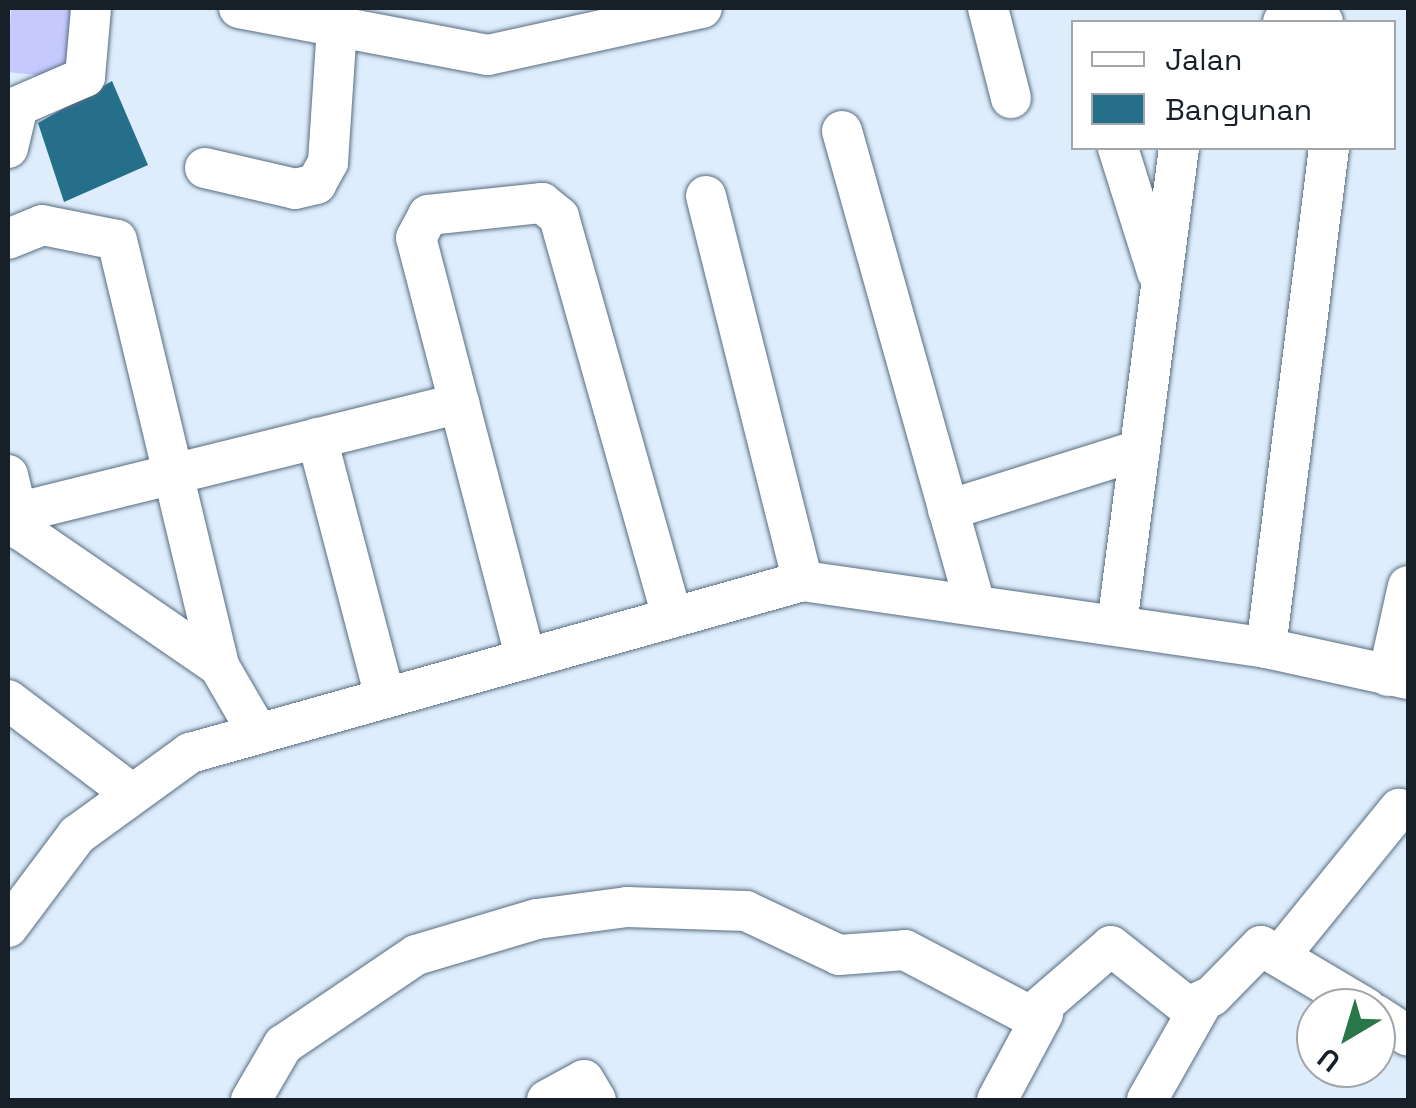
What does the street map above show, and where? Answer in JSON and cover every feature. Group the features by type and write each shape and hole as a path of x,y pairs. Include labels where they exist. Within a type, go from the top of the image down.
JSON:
{"street":[{"path":"8,148 18,106 85,77 91,8"},
{"path":"239,8 336,28 397,23 488,56 532,52 702,8"},
{"path":"988,8 1010,98"},
{"path":"205,168 295,189 316,184 328,162 336,28"},
{"path":"842,131 974,602"},
{"path":"1119,150 1161,286"},
{"path":"1117,625 1179,150"},
{"path":"1266,648 1328,150"},
{"path":"706,196 803,581"},
{"path":"525,656 416,238 428,216 542,204 559,217 672,616"},
{"path":"8,239 42,225 118,240 219,666 255,728"},
{"path":"219,666 21,530 11,501 174,473 459,403"},
{"path":"317,438 384,694"},
{"path":"948,510 1140,450"},
{"path":"13,906 127,790 255,728 803,581 974,602 1266,648 1401,663 1408,586"},
{"path":"8,700 127,790"},
{"path":"1282,953 1400,809"},
{"path":"250,1100 283,1046 416,956 537,919 612,909 746,910 824,952 905,950 1030,1016 1043,1014"},
{"path":"997,1100 1043,1014 1106,946 1182,1004 1201,1005"},
{"path":"1147,1100 1201,1005 1251,951 1282,953 1335,988"},
{"path":"547,1100 584,1080 596,1100"}],"shaded area":[{"path":"11,8 81,8 73,79 8,72"}],"building":[{"path":"112,81 148,165 64,202 38,123"}]}
